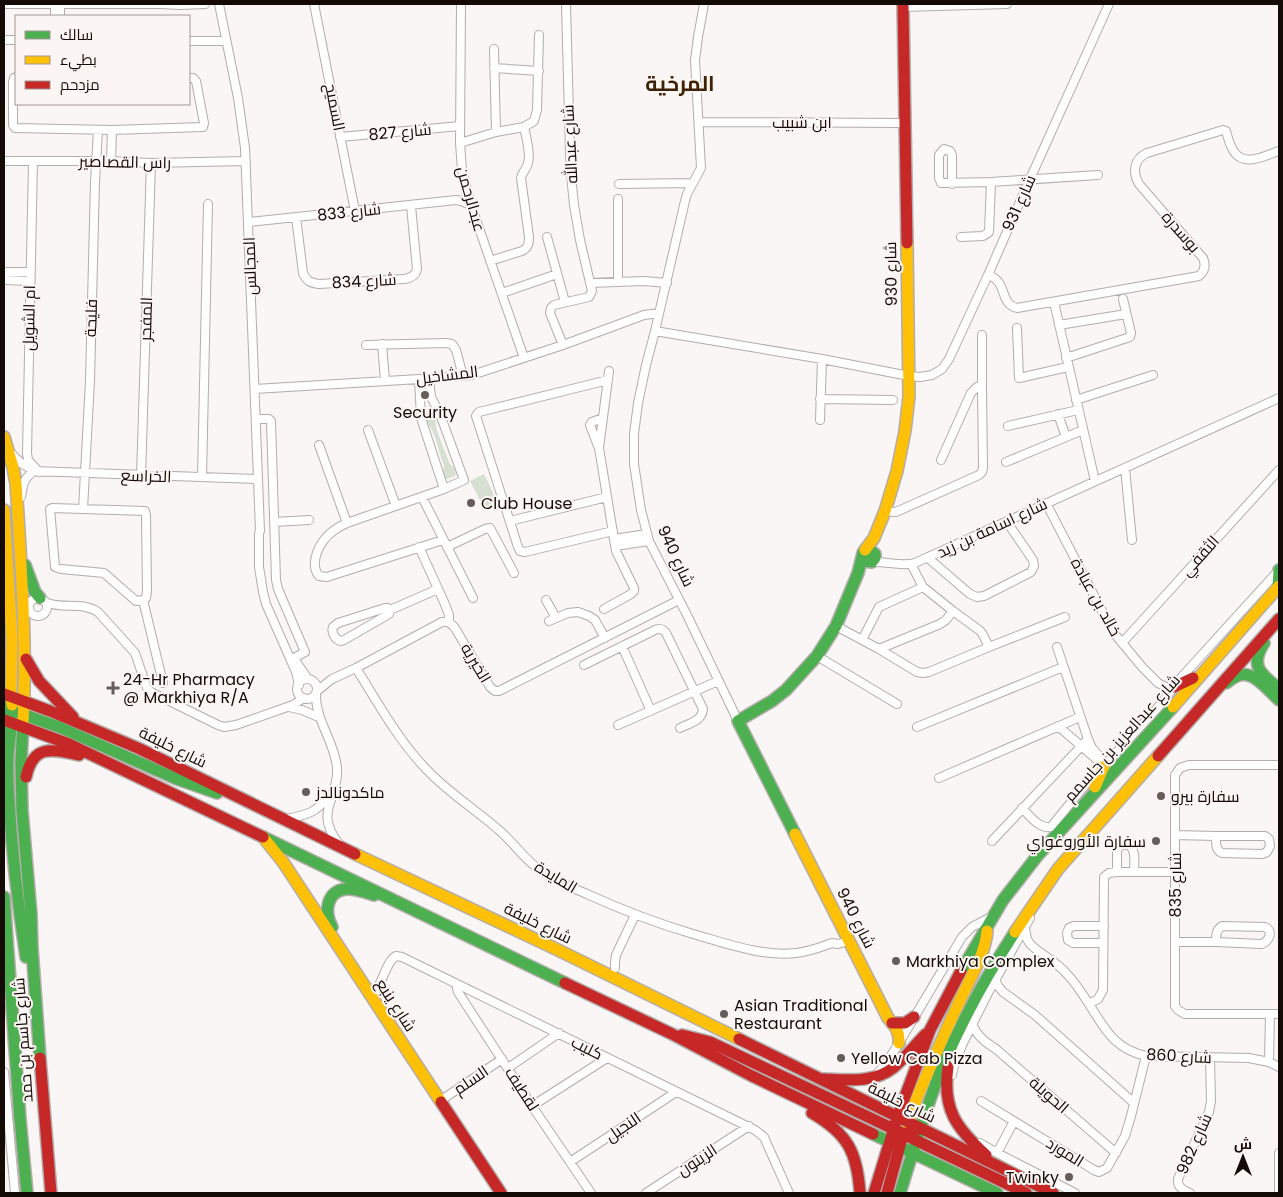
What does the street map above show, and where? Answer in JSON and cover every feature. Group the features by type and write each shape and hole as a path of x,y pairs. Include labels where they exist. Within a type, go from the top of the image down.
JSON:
{"main road":[{"name":"شارع 930","path":"738,721 772,701 786,690 817,656 836,626 858,573 869,556 902,450 907,414 909,376 903,5"},
{"path":"4,437 16,484 24,657 24,701 9,709"},
{"path":"4,510 12,638 8,776 11,831 21,931 38,1029"},
{"path":"20,551 35,592 43,600"},
{"path":"1278,587 1279,570"},
{"name":"شارع عبدالعزيز بن جاسمم","path":"898,1118 930,1030 966,960 1002,900 1022,874 1168,713 1278,587"},
{"path":"1277,622 1258,650 1256,664 1279,700"},
{"path":"1000,1167 970,1142 957,1126 950,1113 946,1093 946,1076 970,1009 997,961 1058,869 1277,622"},
{"path":"24,657 39,681 69,714 80,723"},
{"path":"1174,687 1202,673"},
{"path":"1216,690 1235,676 1241,674 1250,675 1273,688"},
{"name":"شارع خليفة","path":"24,701 128,743 819,1078 898,1118 903,1136 912,1152 997,1193"},
{"path":"9,709 23,727"},
{"path":"9,709 102,745 178,781 218,794 240,798"},
{"name":"شارع 940","path":"738,721 888,1018 899,1032 899,1043"},
{"name":"شارع خليفة","path":"23,727 69,744 104,760 672,1034 718,1060 903,1136 920,1129 1053,1193"},
{"name":"شارع جاسم بن حمد","path":"23,727 21,762 22,810 50,1193"},
{"path":"22,810 28,763 36,754 52,750 104,760"},
{"path":"1091,796 1105,765"},
{"name":"شارع ينبع","path":"262,836 283,862 339,944 501,1193"},
{"name":"شارع ينبع","path":"339,944 327,918 327,904 331,897 344,889 386,897"},
{"name":"شارع جاسم بن حمد","path":"4,897 27,1193"},
{"path":"887,1193 903,1136 917,1098 939,1045 981,958 990,921"},
{"path":"4,979 10,967"},
{"path":"615,968 620,975 675,1008"},
{"path":"892,1023 905,1023 914,1017"},
{"path":"4,1028 15,1044"},
{"path":"819,1078 861,1080 873,1078 890,1071 899,1064 930,1030"},
{"path":"672,1034 684,1048 700,1059 811,1112 832,1126 844,1137 854,1154 858,1169 860,1193"},
{"path":"920,1129 942,1068 960,1040"},
{"name":"شارع ينبع","path":"442,1100 508,1193"},
{"path":"874,1193 903,1136"},
{"path":"903,1136 1026,1193"},
{"path":"900,1193 912,1152"}],"street":[{"path":"4,4 205,4"},
{"name":"المجالس","path":"219,4 243,126 246,161 260,531 259,567 266,604 296,672 298,686"},
{"name":"السميح","path":"314,4 355,211"},
{"name":"عبدالرحمن","path":"461,4 460,160 471,205 524,358"},
{"name":"شارع عبدالله","path":"566,4 572,185 574,205 590,283"},
{"name":"شارع 940","path":"704,4 695,60 701,168 685,201 646,365 634,434 635,472 648,538 738,721"},
{"path":"903,5 1007,4"},
{"name":"شارع 931","path":"655,331 822,359 909,376 926,377 942,369 988,275 1110,4"},
{"path":"460,143 496,132 524,127 536,119 539,35"},
{"path":"190,41 226,41"},
{"path":"494,49 496,132"},
{"path":"494,68 539,71"},
{"path":"15,78 12,82 13,124 15,128 98,130 203,127 204,123 196,81 190,78"},
{"name":"ابن شبيب","path":"699,122 905,123"},
{"name":"شارع 827","path":"340,137 460,126"},
{"path":"490,261 522,252 528,246 529,237 521,182 522,174 529,158 524,127"},
{"name":"فليحة","path":"83,509 90,381 98,130"},
{"path":"111,161 112,130"},
{"name":"بوسدرة","path":"988,275 998,281 1008,302 1014,308 1193,278 1202,274 1205,265 1203,258 1136,179 1135,169 1141,156 1223,130 1226,131 1235,153 1243,159 1254,159 1279,151"},
{"name":"راس القصاصير","path":"4,161 151,163 246,161"},
{"name":"ام الشويل","path":"33,161 27,454 28,460 36,472"},
{"name":"المفجر","path":"141,476 151,163"},
{"path":"952,184 1098,175"},
{"path":"960,237 983,236 988,232 992,182"},
{"path":"620,184 693,183"},
{"name":"شارع 833","path":"450,201 460,196 466,189"},
{"path":"618,199 618,282"},
{"name":"شارع 833","path":"249,222 450,201 461,201 471,205"},
{"path":"202,477 208,204"},
{"name":"شارع 834","path":"296,218 303,273 308,281 319,284 404,279 413,276 417,269 411,206"},
{"path":"547,237 565,302"},
{"path":"4,272 30,276"},
{"path":"502,293 557,274"},
{"path":"4,280 30,276"},
{"path":"563,344 550,311 554,305 589,297 592,291 590,283 644,281 667,283"},
{"path":"1066,358 1130,337 1131,333 1123,298"},
{"path":"1054,302 1095,481"},
{"name":"المشاخيل","path":"255,389 463,376 524,358 644,314 659,313"},
{"path":"1059,326 1126,314"},
{"path":"1017,328 1019,378 1068,367"},
{"path":"884,511 896,512 978,476 982,472 982,335"},
{"path":"382,344 385,381"},
{"path":"366,345 452,344 456,350 463,376"},
{"path":"820,420 822,359"},
{"path":"598,448 609,371"},
{"path":"1076,400 1152,375"},
{"path":"429,378 431,397 440,414 464,478 463,481 347,523 332,531 322,543 317,553 315,561 316,570 320,576 326,577 443,540"},
{"path":"419,379 422,424 444,489"},
{"path":"608,380 478,412 476,413 476,419 520,551 614,539 648,538"},
{"path":"940,460 970,393 977,387 982,386"},
{"name":"شارع اسامة بن زيد","path":"869,556 897,565 911,564 928,558 1279,398"},
{"path":"820,399 893,400"},
{"path":"420,412 426,406 436,406"},
{"path":"1008,426 1078,410"},
{"path":"1058,414 1066,436"},
{"path":"603,418 592,422 590,425 598,448 618,558 632,583 634,591 632,594 604,609"},
{"path":"256,420 271,421 277,585 304,651 303,654 294,658"},
{"path":"368,430 396,506"},
{"path":"1006,462 1083,430"},
{"path":"319,445 347,523"},
{"path":"8,449 21,464 36,472"},
{"path":"1125,468 1132,540"},
{"name":"الثقفي","path":"1122,643 1279,470"},
{"path":"17,511 25,480 36,472"},
{"name":"الخراسع","path":"36,472 258,479"},
{"path":"422,497 473,598"},
{"path":"510,521 607,497"},
{"name":"خالد بن عبادة","path":"1046,503 1113,632 1158,683"},
{"path":"144,600 136,600 104,573 55,567 50,509 145,512 147,591 144,600 163,683"},
{"path":"274,522 309,520"},
{"path":"928,558 970,594 977,597 984,596 1031,572 1034,566 1007,522"},
{"path":"448,547 490,528 514,573"},
{"name":"المجالس","path":"260,531 262,534 264,575 272,608 298,666 311,680"},
{"path":"60,606 43,600 32,600 30,610 33,614 39,616 46,610 60,606 87,606 93,608 135,653 147,688 151,692 218,725 236,725 310,698 332,680 442,622 449,622 449,615 419,547"},
{"path":"911,564 923,587 979,630 989,647"},
{"name":"شارع عبدالعزيز بن جاسمم","path":"1022,808 1041,826 1051,827 1088,781 1161,704 1184,674 1279,570"},
{"path":"862,640 879,607 923,587"},
{"path":"390,610 385,608 338,623 333,626 332,632 336,639 344,640 388,614 390,610 438,588"},
{"path":"43,600 47,608 46,610"},
{"path":"546,600 553,619 568,613 578,612 589,616 595,620 605,638"},
{"name":"الخيرية","path":"449,622 455,628 490,687 495,691 502,690 679,600"},
{"path":"880,649 940,624 953,611"},
{"path":"836,626 923,674 1065,617"},
{"path":"584,665 657,629 663,630 703,709 700,718 680,728"},
{"path":"622,646 651,711"},
{"path":"1057,647 1088,739 1105,765"},
{"path":"817,656 897,704"},
{"path":"917,727 1064,667"},
{"name":"المايدة","path":"356,668 397,733 416,758 440,782 500,830 541,871 568,886 656,923 705,938 767,953 797,953 847,937"},
{"path":"311,680 316,686 317,709 336,765 336,786 328,806 327,817 330,830 342,847"},
{"path":"287,707 302,681 332,680"},
{"path":"618,725 718,681"},
{"path":"1158,683 1166,687 1174,687"},
{"path":"1158,683 1161,692 1161,704"},
{"path":"284,819 304,816 312,812 324,801 331,789 333,779 330,753 312,706 299,694 298,686"},
{"path":"287,707 302,710 316,716"},
{"path":"939,778 1080,717"},
{"path":"1058,726 1080,747 1105,765"},
{"path":"992,841 1088,739"},
{"name":"شارع 835","path":"1279,765 1188,765 1180,768 1175,775 1175,1006 1181,1013 1191,1014 1279,1014"},
{"path":"1175,835 1266,836 1269,839 1270,846 1267,852 1262,854 1222,853 1217,849 1216,836"},
{"path":"1117,872 1117,850 1121,845 1127,844 1134,850 1134,872"},
{"path":"1089,1004 1098,999 1103,990 1104,877 1109,872 1175,872"},
{"path":"960,1040 972,1024 995,979 1025,928 1038,898"},
{"path":"615,968 616,955 635,915"},
{"name":"شارع عبدالعزيز بن جاسمم","path":"873,1078 885,1065 967,931 979,922 990,921"},
{"path":"1103,943 1073,943 1068,940 1067,933 1069,928 1074,926 1104,926"},
{"path":"1175,942 1262,944 1268,940 1269,931 1268,928 1261,926 1222,926 1216,932 1216,942"},
{"path":"1025,928 1027,939 1034,949"},
{"path":"1013,948 1034,949"},
{"name":"شارع 860","path":"1034,949 1064,971 1089,1004 1106,1031 1121,1046 1130,1051 1146,1056 1249,1058 1269,1062 1279,1067"},
{"name":"كليب","path":"373,995 391,960 396,956 402,957 749,1126 764,1138 789,1193"},
{"path":"995,979 1003,992 1035,1015 1134,1103"},
{"name":"لقطيف","path":"456,984 458,992 591,1193"},
{"path":"988,993 995,991 1003,992"},
{"path":"1269,1062 1270,1014"},
{"name":"الحويلة","path":"972,1024 981,1039 1116,1153"},
{"name":"السلم","path":"508,1068 558,1033"},
{"path":"960,1040 981,1039"},
{"name":"شارع خليفة","path":"960,1040 951,1087 956,1113 970,1135 997,1153 1075,1193"},
{"name":"المورد","path":"981,1101 1099,1172 1107,1168 1128,1128 1146,1056"},
{"path":"532,1106 607,1058"},
{"name":"شارع 982","path":"1190,1193 1181,1188 1178,1179 1209,1112 1211,1101 1210,1058"},
{"name":"السلم","path":"442,1100 502,1060"},
{"name":"شارع جاسم بن حمد","path":"4,1072 15,1193"},
{"name":"النجيل","path":"570,1162 676,1092"},
{"path":"997,1153 1014,1121"},
{"name":"الزيتون","path":"646,1193 749,1126"},
{"path":"1279,1152 1279,1193"}],"shaded area":[{"path":"433,411 440,440 456,474 447,479 443,472 444,466 435,436 424,414"},
{"path":"484,474 497,501 484,508 470,481"}],"traffic: fast":[{"path":"795,834 738,721 772,701 786,690 817,656 836,626 858,573 863,553 865,550 870,550 875,554 872,562 865,561 863,557"},
{"path":"25,565 35,592 40,598"},
{"path":"1278,588 1279,570"},
{"path":"1264,643 1257,658 1257,664 1262,674 1279,689"},
{"path":"1226,683 1238,676 1251,676 1279,700"},
{"path":"4,696 11,718 8,761 9,795 20,918 26,957"},
{"path":"961,971 1003,900 1038,855 1173,707"},
{"path":"16,712 59,727 177,779 217,793"},
{"path":"23,722 21,762 22,810 40,1058"},
{"path":"263,837 565,983"},
{"path":"332,927 329,921 328,903 334,894 349,889 360,890 374,895"},
{"path":"4,897 27,1193"},
{"path":"900,1193 919,1131 941,1070 975,999 1015,932"},
{"path":"873,1134 997,1193"}],"traffic: slow":[{"path":"865,550 874,538 885,511 897,471 905,431 909,396 907,243"},
{"path":"4,437 16,484 24,632 23,722"},
{"path":"4,510 12,638 12,705"},
{"path":"1173,707 1279,586"},
{"path":"1015,932 1058,869 1158,756"},
{"path":"1095,787 1104,766"},
{"path":"795,834 888,1018 896,1029 899,1043"},
{"path":"263,837 283,862 441,1102"},
{"path":"355,854 558,950 739,1039"},
{"path":"908,1130 919,1093 979,960 987,931"}],"traffic: jam":[{"path":"903,4 907,243"},
{"path":"1158,756 1279,619"},
{"path":"26,659 39,681 73,717"},
{"path":"1174,687 1193,678"},
{"path":"4,694 140,749 355,854"},
{"path":"4,720 69,744 263,837"},
{"path":"26,777 33,759 45,751 60,751 79,755"},
{"path":"874,1193 897,1118 930,1030 961,971"},
{"path":"565,983 873,1134"},
{"path":"892,1023 905,1023 914,1017"},
{"path":"824,1079 860,1080 886,1073 926,1034"},
{"path":"682,1035 710,1042 902,1133 911,1133 920,1129"},
{"path":"739,1039 1053,1193"},
{"path":"40,1058 51,1193"},
{"path":"948,1067 947,1095 949,1106 959,1126 986,1155"},
{"path":"441,1102 501,1193"},
{"path":"812,1113 834,1129 848,1146 856,1166 860,1193"},
{"path":"909,1137 1026,1193"},
{"path":"887,1193 902,1138"}],"place":[{"name":"Security","path":"425,395"},
{"name":"Club House","path":"471,503"},
{"name":"24-Hr Pharmacy @ Markhiya R/A","path":"113,688"},
{"name":"ماكدونالدز","path":"306,792"},
{"name":"سفارة بيرو","path":"1161,796"},
{"name":"سفارة الأوروغواي","path":"1156,841"},
{"name":"Markhiya Complex","path":"896,961"},
{"name":"Asian Traditional Restaurant","path":"724,1014"},
{"name":"Yellow Cab Pizza","path":"841,1058"},
{"name":"Twinky","path":"1069,1177"}],"district":[{"name":"المرخية","path":"680,83"}]}
